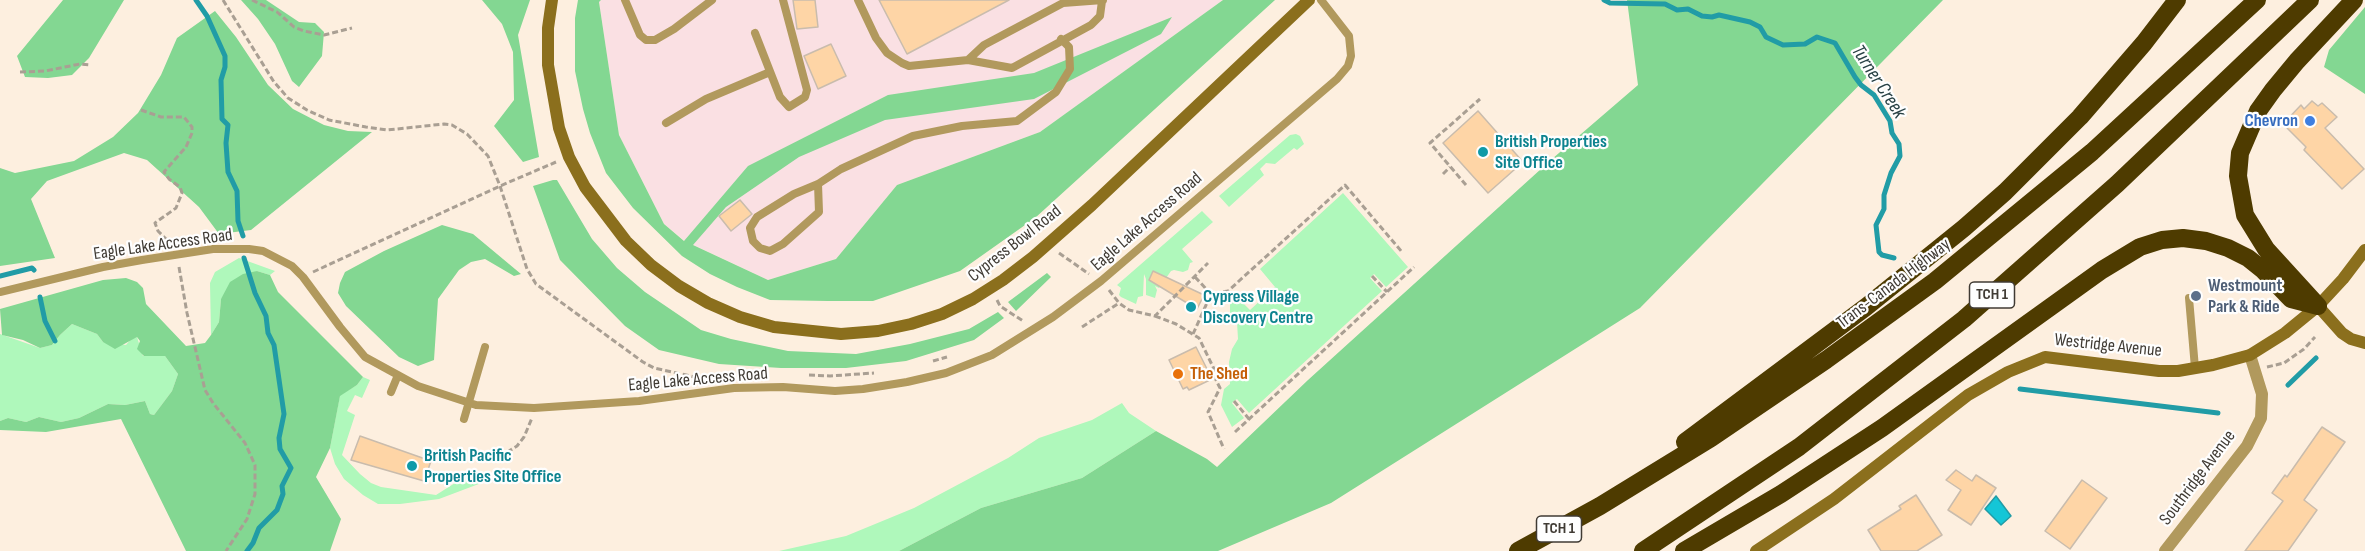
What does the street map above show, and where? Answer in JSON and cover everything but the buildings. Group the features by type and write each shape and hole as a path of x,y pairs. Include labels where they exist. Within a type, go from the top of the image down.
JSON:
{"highway":[{"path":"1599,506 1848,321 1964,228 2043,156 2080,117 2138,50 2176,0"},
{"name":"Trans-Canada Highway","path":"1518,551 1599,506 1757,407 1935,281 2092,152 2257,0"},
{"name":"TCH 1","path":"1643,551 1799,447 1964,319 2117,184 2310,0"},
{"path":"2318,306 2266,249 2245,215 2238,176 2240,153 2258,111 2273,90 2296,61 2354,0"},
{"path":"1684,551 1781,494 1873,434 2102,270 2140,247 2162,240 2183,238 2206,241 2228,248 2248,258 2264,270 2291,298 2318,306"}],"street":[{"name":"Cypress Bowl Road","path":"552,0 548,28 548,65 559,128 569,157 585,187 626,241 651,265 679,286 708,303 740,317 774,327 841,334 878,331 911,324 942,314 990,288 1050,243 1309,0"},
{"name":"Westridge Avenue","path":"1756,551 1834,499 1968,396 2008,372 2045,357 2159,371 2195,368 2250,355 2285,333 2318,306 2365,250"},
{"path":"2318,306 2342,333 2351,339 2365,343"},
{"name":"Southridge Avenue","path":"2165,551 2247,447 2261,418 2262,393 2250,355"}],"lane":[{"path":"625,0 640,35 646,40 655,40 712,0"},
{"path":"754,33 780,97 789,107 805,97 807,90 783,0"},
{"path":"858,0 876,38 887,53 902,63 909,66 968,60 1012,68 1061,39 1091,25 1100,16 1102,0 1064,3 984,45 968,60"},
{"name":"Eagle Lake Access Road","path":"0,292 103,267 213,249 249,249 263,251 292,266 365,357 418,386 476,405 534,408 639,401 734,387 783,387 834,391 907,382 946,373 992,355 1020,339 1101,281 1337,79 1348,66 1351,56 1349,36 1321,0"},
{"path":"818,184 819,212 783,244 770,250 760,248 753,240 750,228 757,217 841,169 913,136 962,126 1017,121 1056,92 1070,69 1069,47 1061,39"},
{"path":"666,123 705,99 770,72"},
{"path":"2189,298 2195,368"},
{"path":"464,419 485,347"},
{"path":"391,392 398,375"}],"path":[{"path":"252,0 277,12 294,27 304,31 324,35 352,28"},
{"path":"20,72 45,71 80,64 91,65"},
{"path":"1466,186 1430,143 1480,99"},
{"path":"141,110 161,117 184,117 192,127 186,147 164,172 180,187 182,199 177,208 155,223 158,231 167,238 177,255 187,313 205,390 245,443 255,465 255,494 247,519 226,551"},
{"path":"303,277 500,186 569,157"},
{"path":"1443,174 1450,167"},
{"path":"1211,294 1228,291 1345,185 1402,252"},
{"path":"1050,243 1064,258 1089,274"},
{"path":"1155,316 1208,263"},
{"path":"1235,432 1414,267"},
{"path":"1372,276 1387,292"},
{"path":"1195,277 1211,294"},
{"path":"990,288 1000,306 1023,321"},
{"path":"1109,290 1114,299 1137,313 1155,316 1199,338 1215,371 1220,388 1208,412 1224,449"},
{"path":"1193,334 1211,294"},
{"path":"1082,327 1119,303"},
{"path":"2255,370 2284,363 2316,337"},
{"path":"1234,401 1249,419"},
{"path":"489,458 506,453 524,437 531,425 534,408"}],"shaded area":[{"path":"601,0 1223,0 1040,132 897,185 836,259 768,280 685,241 664,224 619,135 599,2"}],"green space":[{"path":"63,0 124,0 89,58 72,75 48,78 25,77 17,56"},
{"path":"241,0 266,0 299,22 315,23 324,32 322,56 299,87 292,81 275,44 258,19"},
{"path":"482,0 530,0 518,35 539,157 523,162 494,126 514,100 513,52 502,24"},
{"path":"578,0 601,0 599,2 619,135 664,224 684,241 748,166 888,95 1034,73 1172,17 1161,34 1034,99 885,120 799,157 726,207 693,245 768,280 836,259 897,185 1040,132 1223,0 1275,0 1035,218 960,271 873,301 828,301 770,300 737,287 710,274 682,256 633,208 606,173 583,109 575,71 575,18"},
{"path":"1627,0 1943,0 1640,308 1331,503 1218,551 899,551 981,508 1082,478 1156,431 1207,459 1217,467 1308,380 1552,159 1638,85"},
{"path":"2365,7 2365,94 2324,67 2329,50"},
{"path":"215,11 236,37 268,85 293,109 324,125 348,131 372,132 251,230 219,234 199,207 147,160 124,153 47,181 31,199 55,258 0,266 0,168 15,173 74,161 113,137 138,113 161,75 177,38"},
{"path":"1290,135 1300,136 1304,144 1297,150 1294,148 1275,164 1266,163 1260,169 1264,175 1229,207 1219,196"},
{"path":"557,180 592,239 617,268 645,292 701,330 788,351 856,354 910,344 969,329 998,312 1004,318 974,340 906,361 846,368 781,368 719,364 659,350 625,326 560,260 533,186"},
{"path":"1343,193 1408,267 1386,287 1374,274 1370,278 1382,291 1249,413 1237,399 1234,401 1232,403 1244,418 1232,427 1221,405 1224,389 1230,384 1229,362 1232,349 1238,339 1237,322 1230,313 1230,302 1235,295 1250,310 1275,287 1260,269"},
{"path":"1202,211 1213,222 1182,249 1193,262 1190,263 1188,270 1171,271 1159,288 1155,286 1157,290 1155,298 1146,295 1144,274 1143,296 1138,297 1136,304 1121,297 1119,295 1121,288 1117,285"},
{"path":"442,225 473,234 521,274 514,276 485,259 471,262 459,270 438,299 434,360 418,366 399,357 346,306 338,293 345,272 384,251"},
{"path":"239,258 275,271 270,275 257,271 221,299 219,322 211,335 210,283 215,272"},
{"path":"257,271 270,275 278,292 363,377 357,385 340,396 330,448 316,477 341,519 330,551 186,551 121,419 46,432 0,430 0,421 8,418 26,422 39,417 61,422 79,418 108,404 125,405 145,401 150,414 154,415 172,391 178,374 165,356 144,356 137,349 140,341 137,337 115,349 103,342 97,334 72,324 52,345 40,348 23,340 2,335 0,309 103,280 126,278 137,282 143,288 146,304 186,346 205,343 211,335 219,322 221,299 230,282 243,274"},
{"path":"1047,273 1051,277 1016,311 1008,302"},
{"path":"72,324 97,334 103,342 126,345 132,338 137,337 143,356 165,356 178,374 172,391 154,415 150,414 145,401 125,405 108,404 79,418 61,422 39,417 26,422 8,418 0,421 0,334 40,348 52,345"},
{"path":"363,377 370,380 362,398 355,395 347,411 355,415 342,455 360,474 371,483 381,487 436,495 474,471 484,482 439,499 378,504 344,479 335,464 330,448 340,395 357,385"},
{"path":"1122,403 1129,413 1156,431 1082,478 981,508 899,551 779,551 846,536 914,508 1008,458 1039,438 1092,420"}],"water":[{"path":"1996,496 2011,516 2001,525 1985,509"}],"waterway":[{"path":"196,0 207,16 225,56 225,67 221,80 222,119 228,125 226,143 228,172 237,191 238,221 243,236"},
{"name":"Turner Creek","path":"1604,0 1610,3 1665,4 1677,10 1688,9 1702,16 1719,15 1750,22 1760,27 1766,37 1783,45 1805,44 1817,37 1835,43 1855,77 1874,95 1890,121 1892,133 1899,144 1900,156 1891,173 1884,195 1884,209 1876,225 1879,252 1894,258"},
{"path":"244,258 255,293 266,316 268,333 274,345 284,414 279,438 280,449 291,468 282,486 283,494 277,510 259,528 247,551"},
{"path":"0,276 32,268 34,270"},
{"path":"40,297 45,321 55,341"},
{"name":"Turner Creek","path":"2288,385 2316,358"},
{"name":"Turner Creek","path":"2020,389 2218,413"}],"place":[{"name":"Chevron","path":"2310,121"},
{"name":"British Properties Site Office","path":"1483,152"},
{"name":"Westmount Park & Ride","path":"2196,296"},
{"name":"Cypress Village Discovery Centre","path":"1191,307"},
{"name":"The Shed","path":"1178,374"},
{"name":"British Pacific Properties Site Office","path":"412,466"}]}
